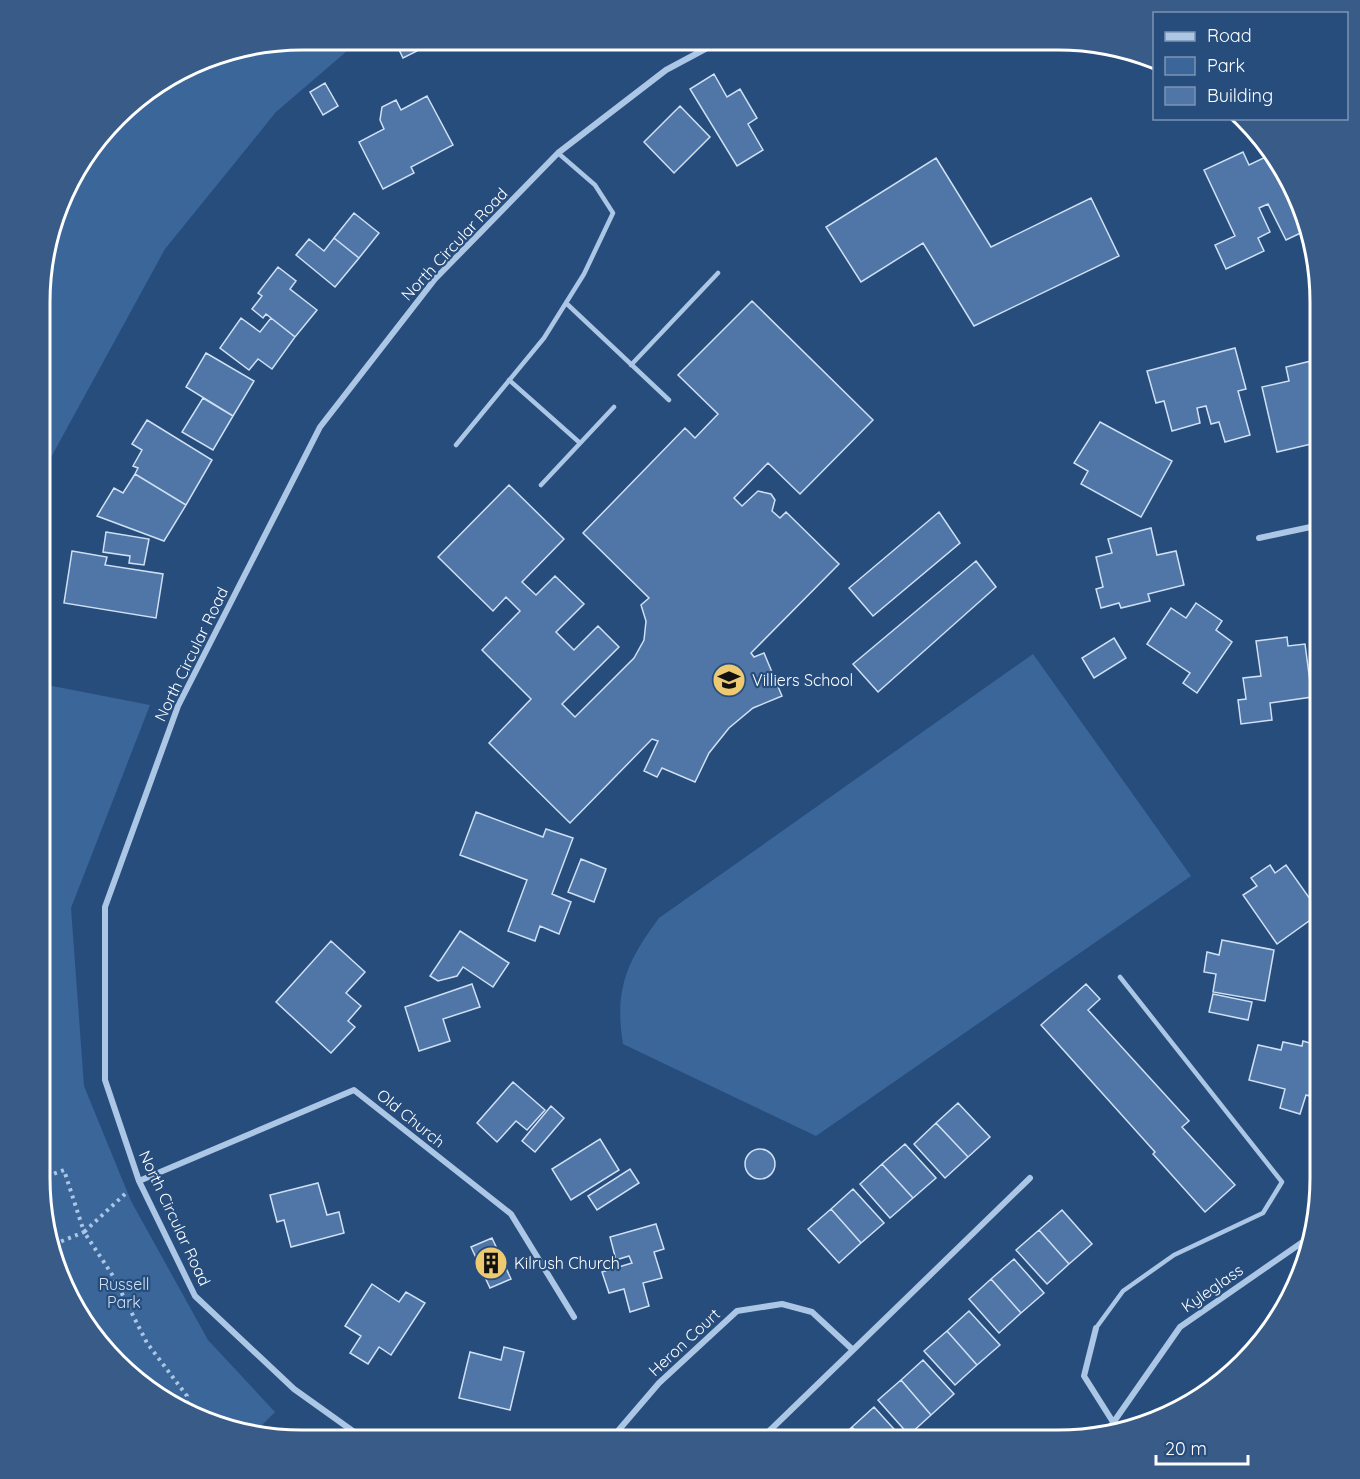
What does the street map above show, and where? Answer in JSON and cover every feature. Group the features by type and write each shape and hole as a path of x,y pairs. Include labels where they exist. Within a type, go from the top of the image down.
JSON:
{"street":[{"name":"North Circular Road","path":"351,1430 294,1389 195,1296 139,1181 105,1080 105,907 178,705 320,427 435,279 558,153 666,70 703,50"},
{"path":"1259,538 1310,527"},
{"name":"Old Church","path":"139,1181 354,1090 511,1214 574,1317"},
{"path":"770,1430 1030,1178"},
{"name":"Kyleglass","path":"1113,1422 1180,1327 1302,1242"},
{"name":"Heron Court","path":"619,1430 659,1383 737,1311 782,1304 812,1312 853,1350"},
{"path":"1096,1328 1084,1376 1113,1422"}],"lane":[{"path":"456,445 544,338 584,274 613,213 595,185 558,153"},
{"path":"631,365 718,273"},
{"path":"566,303 669,400"},
{"path":"509,380 580,443"},
{"path":"541,485 614,407"},
{"path":"1096,1328 1123,1291 1174,1255 1263,1213 1282,1182 1119,977"}],"path":[{"path":"50,1175 64,1170 84,1233 113,1276 147,1343 187,1396 187,1402"},
{"path":"58,1243 84,1233 139,1181"}],"green space":[{"path":"285,50 348,50 276,112 165,249 50,459 50,285 54,252 69,205 83,176 102,148 123,123 148,102 176,83 205,69 252,54"},
{"path":"1033,654 1191,876 816,1136 623,1044 620,1008 626,977 639,948 659,918"},
{"name":"Russell Park","path":"50,686 150,705 71,908 84,1086 131,1201 208,1340 275,1412 261,1426 236,1421 176,1396 135,1367 112,1344 83,1303 58,1243 50,1194"}],"building":[{"path":"399,50 417,50 417,51 403,58"},
{"path":"714,74 727,97 740,89 757,118 748,124 763,150 737,166 690,89"},
{"path":"325,83 338,106 323,115 310,92"},
{"path":"427,96 453,145 411,167 414,173 383,189 359,142 384,129 380,120 382,107 396,100 401,110"},
{"path":"680,106 710,137 674,173 644,142"},
{"path":"1243,152 1249,165 1265,157 1284,190 1301,233 1286,240 1268,204 1259,208 1270,232 1258,238 1264,251 1226,269 1215,245 1235,236 1204,170"},
{"path":"936,158 991,247 1091,198 1119,256 974,326 923,243 861,282 826,227"},
{"path":"354,213 379,233 359,258 334,238"},
{"path":"334,238 359,258 335,287 296,255 309,239 324,251"},
{"path":"278,267 296,281 290,289 317,310 295,337 266,314 263,318 252,309 262,296 258,293"},
{"path":"752,301 873,420 800,494 768,463 734,498 742,506 758,491 771,494 775,500 772,511 780,518 786,512 839,564 751,653 754,657 764,653 782,696 753,708 729,728 709,753 695,782 662,768 657,777 644,771 658,741 652,739 570,823 489,743 531,699 482,650 520,611 506,597 493,611 438,557 509,485 564,539 522,582 536,595 555,576 584,604 556,632 574,650 598,626 619,647 562,704 575,717 634,658 644,640 646,621 641,605 649,598 583,533 685,428 695,438 718,414 678,375"},
{"path":"241,318 260,332 271,318 295,337 272,369 258,359 249,370 220,348"},
{"path":"1235,348 1246,389 1238,391 1250,435 1225,442 1219,422 1211,424 1206,406 1197,408 1200,423 1172,431 1164,401 1156,403 1147,371"},
{"path":"206,353 254,381 233,416 186,387"},
{"path":"1310,361 1310,444 1277,452 1262,387 1289,381 1286,367"},
{"path":"203,398 233,416 213,450 182,432"},
{"path":"147,420 212,460 186,505 135,474 138,468 133,466 142,450 132,444"},
{"path":"1100,422 1172,461 1141,517 1081,484 1088,471 1074,463"},
{"path":"135,474 186,505 164,541 97,516 114,488 123,493"},
{"path":"939,512 960,543 873,616 849,588"},
{"path":"1151,528 1157,555 1176,551 1184,585 1148,594 1150,601 1121,608 1119,603 1101,608 1096,589 1103,587 1096,557 1112,553 1108,539"},
{"path":"106,532 149,539 144,565 129,563 130,556 103,552"},
{"path":"72,551 107,557 105,565 163,574 156,618 64,603"},
{"path":"976,561 996,587 878,692 853,664"},
{"path":"1196,603 1222,621 1216,630 1232,642 1197,693 1183,683 1190,673 1147,644 1171,608 1186,618"},
{"path":"1287,637 1288,646 1305,644 1310,697 1270,703 1272,720 1241,724 1238,700 1246,699 1243,678 1261,676 1256,641"},
{"path":"1114,638 1126,658 1094,678 1082,658"},
{"path":"476,812 543,837 546,829 573,838 552,894 571,902 559,934 540,926 535,941 508,931 527,880 460,855"},
{"path":"581,859 606,869 594,902 568,892"},
{"path":"1270,865 1275,873 1286,865 1310,899 1310,920 1277,944 1243,895 1257,886 1251,878"},
{"path":"460,931 509,963 493,987 463,967 457,976 438,981 430,976"},
{"path":"1222,940 1274,950 1265,1001 1213,992 1216,974 1204,972 1207,952 1219,955"},
{"path":"331,941 365,972 346,993 361,1006 348,1021 355,1027 331,1053 276,1002"},
{"path":"472,984 480,1007 443,1019 450,1041 419,1051 405,1007"},
{"path":"1086,984 1100,999 1088,1010 1189,1121 1182,1127 1235,1185 1205,1212 1153,1154 1155,1152 1041,1025"},
{"path":"1213,994 1252,1002 1248,1020 1209,1012"},
{"path":"1303,1041 1310,1043 1310,1096 1306,1095 1300,1114 1280,1108 1285,1089 1249,1080 1258,1045 1281,1050 1283,1042 1302,1046"},
{"path":"513,1082 545,1110 527,1130 516,1121 497,1142 477,1123"},
{"path":"958,1103 990,1137 968,1157 936,1123"},
{"path":"551,1106 564,1118 535,1152 522,1141"},
{"path":"936,1123 968,1157 945,1178 914,1144"},
{"path":"600,1139 619,1170 571,1200 552,1169"},
{"path":"905,1144 936,1178 913,1198 882,1164"},
{"path":"760,1149 771,1153 775,1164 771,1175 760,1179 749,1175 745,1164 749,1153"},
{"path":"882,1164 913,1198 890,1218 860,1184"},
{"path":"630,1169 639,1183 597,1210 588,1196"},
{"path":"318,1183 327,1215 339,1212 344,1233 291,1247 284,1220 277,1222 270,1195"},
{"path":"853,1189 884,1223 861,1243 831,1209"},
{"path":"831,1209 861,1243 839,1263 808,1229"},
{"path":"1062,1210 1092,1244 1069,1264 1039,1230"},
{"path":"656,1224 664,1249 654,1252 662,1278 643,1283 649,1306 630,1312 624,1289 609,1293 602,1272 632,1263 629,1256 616,1260 610,1237"},
{"path":"1039,1230 1069,1264 1047,1284 1016,1250"},
{"name":"Kilrush Church","path":"492,1238 511,1279 490,1288 471,1247"},
{"path":"1014,1259 1044,1293 1021,1313 991,1279"},
{"path":"991,1279 1021,1313 999,1333 969,1299"},
{"path":"372,1284 399,1302 406,1292 425,1303 391,1355 379,1347 368,1364 350,1353 361,1336 345,1326"},
{"path":"969,1311 1000,1345 977,1365 947,1331"},
{"path":"947,1331 977,1365 955,1385 924,1351"},
{"path":"504,1347 524,1352 510,1410 459,1398 470,1352 501,1360"},
{"path":"923,1360 954,1394 931,1415 901,1380"},
{"path":"901,1380 931,1415 914,1430 905,1430 878,1400"},
{"path":"874,1407 895,1430 854,1430 852,1427"}],"place":[{"name":"Villiers School","path":"729,680"},
{"name":"Kilrush Church","path":"491,1263"}]}
